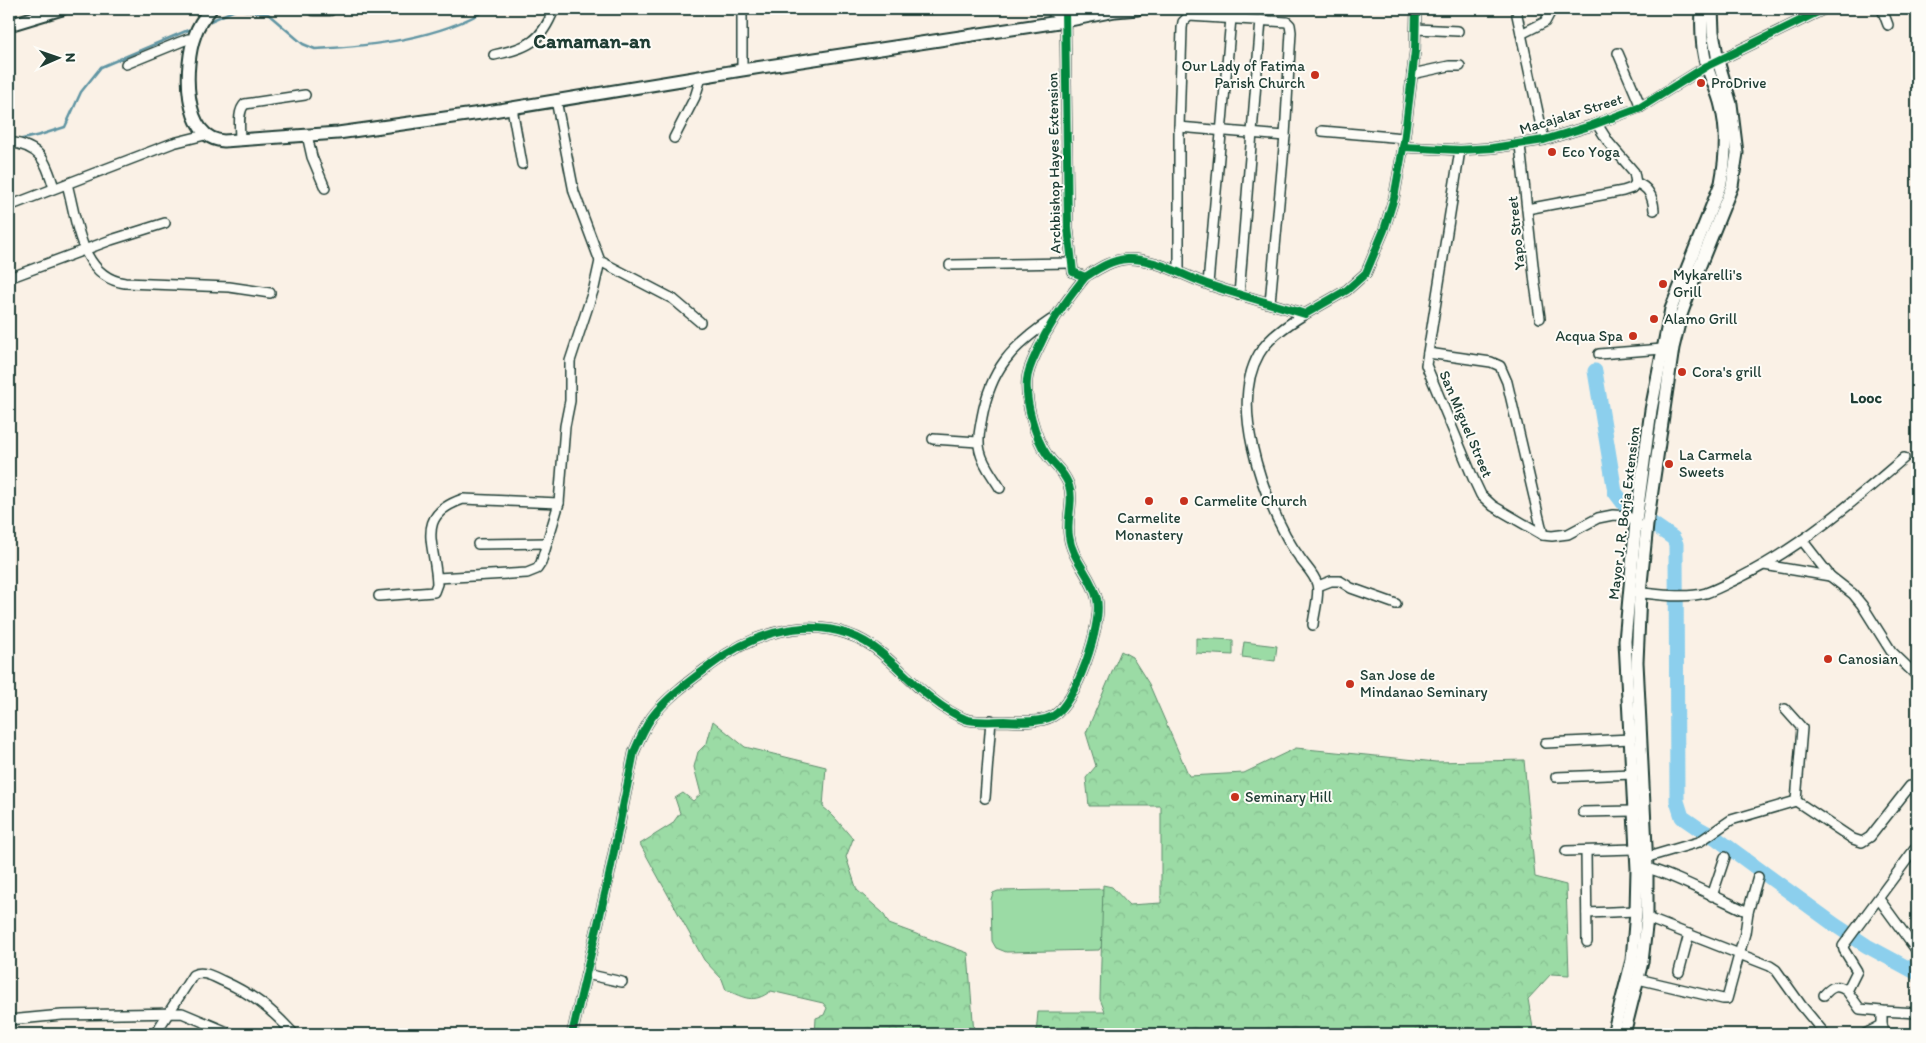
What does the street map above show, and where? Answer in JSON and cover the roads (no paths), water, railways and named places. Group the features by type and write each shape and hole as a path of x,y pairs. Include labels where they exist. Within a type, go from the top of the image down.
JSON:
{"main road":[{"path":"9,25 62,9"},
{"path":"211,9 196,32 188,69 190,98 199,127 205,135 214,141 338,133 512,108 742,70 1065,21 1115,10 1138,9"},
{"path":"313,9 330,9"},
{"name":"Mayor J. R. Borja Extension","path":"1702,9 1701,28 1707,66 1721,106 1724,121 1727,184"},
{"name":"Mayor J. R. Borja Extension","path":"1624,1034 1638,979 1636,911 1641,860 1635,720 1626,641 1634,592 1641,525 1673,348 1698,257 1727,184 1737,153 1734,120 1718,61 1713,32 1712,9"},
{"name":"Mayor J. R. Borja Extension","path":"1646,494 1651,410 1662,349 1673,302 1698,257"},
{"name":"Mayor J. R. Borja Extension","path":"1613,1034 1637,961 1647,918 1641,860 1633,811 1631,739 1635,720"}],"street":[{"path":"494,55 519,49 532,43 546,26 554,9"},
{"path":"742,9 742,70"},
{"name":"Archbishop Hayes Extension","path":"1065,9 1068,228 1073,272 1085,277"},
{"path":"1313,625 1318,586 1316,580 1293,548 1263,487 1247,412 1250,383 1260,352 1283,328 1347,290 1366,273 1384,230 1394,198 1404,143 1412,74 1416,9"},
{"path":"1521,34 1545,22 1549,18 1552,9"},
{"name":"Macajalar Street","path":"1322,131 1460,150 1520,145 1544,140 1597,124 1641,107 1707,66 1824,9"},
{"path":"1882,9 1888,25"},
{"path":"1053,10 1065,21"},
{"path":"1517,15 1544,140"},
{"path":"1179,273 1179,127 1182,28 1184,22 1188,16 1287,22 1290,25 1285,136 1270,303"},
{"path":"1208,284 1231,18"},
{"path":"1239,295 1261,20"},
{"path":"1416,29 1458,31"},
{"path":"126,64 188,39 196,32"},
{"path":"1618,53 1641,107"},
{"path":"1412,74 1449,66 1460,66"},
{"path":"674,138 692,104 701,78"},
{"path":"240,140 240,113 244,104 305,95"},
{"path":"437,578 526,573 537,569 541,563 559,502 565,426 570,401 570,361 594,288 600,261 574,192 556,100"},
{"path":"512,108 522,164"},
{"path":"1527,209 1623,192 1632,188 1636,183 1634,172 1609,143 1597,124"},
{"path":"1179,127 1285,136"},
{"path":"9,206 173,143 205,135"},
{"path":"307,136 315,164 325,188"},
{"path":"9,142 24,144 34,149 49,170 54,188"},
{"name":"Yapo Street","path":"1520,145 1534,284 1540,318"},
{"name":"San Miguel Street","path":"1460,150 1426,364 1481,495 1493,506 1543,534 1552,536 1576,532 1598,518 1613,515 1627,516 1641,525"},
{"path":"1636,183 1641,184 1651,194 1654,210"},
{"path":"67,184 85,250 100,273 114,282 229,287 270,293"},
{"path":"9,278 165,223"},
{"path":"572,1034 608,880 636,746 654,715 669,699 727,653 763,635 798,628 825,629 865,641 943,707 968,720 1017,722 1046,718 1059,712 1072,697 1089,652 1098,602 1094,588 1078,562 1069,539 1068,527 1071,492 1065,477 1048,457 1039,440 1027,391 1027,377 1046,331 1085,277 1104,265 1126,259 1151,262 1239,295 1305,314"},
{"path":"600,261 672,299 700,322"},
{"path":"950,265 1071,263"},
{"path":"1000,488 984,464 978,442 989,386 1002,364 1020,344 1055,318"},
{"path":"1599,354 1662,349"},
{"path":"1428,353 1491,362 1500,366 1507,382 1543,534"},
{"path":"933,439 978,442"},
{"path":"1634,592 1682,595 1713,590 1764,565 1832,518 1904,458"},
{"path":"379,596 434,592 437,578 430,532 432,520 442,508 463,499 559,502"},
{"path":"1802,540 1830,576 1862,605 1891,651 1917,676"},
{"path":"478,544 546,543"},
{"path":"1764,565 1830,576"},
{"path":"1318,586 1331,581 1340,581 1351,588 1396,604"},
{"path":"1785,709 1802,728 1796,801"},
{"path":"985,798 991,720"},
{"path":"1545,743 1631,739"},
{"path":"1556,777 1633,774"},
{"path":"1641,860 1691,845 1704,839 1731,820 1796,801 1853,839 1862,842 1870,837 1910,786 1917,787"},
{"path":"1583,812 1633,811"},
{"path":"1586,851 1587,942"},
{"path":"1566,852 1586,851 1641,860 1748,912"},
{"path":"1847,991 1858,972 1843,948 1916,852"},
{"path":"1712,896 1725,857"},
{"path":"1638,979 1725,999 1729,997 1758,877"},
{"path":"1879,899 1917,951"},
{"path":"1588,913 1636,911"},
{"path":"1647,918 1739,956 1770,966 1776,970 1825,1034"},
{"path":"1679,972 1689,934"},
{"path":"154,1034 193,976 204,974 246,992 273,1012 294,1034"},
{"path":"586,974 622,982"},
{"path":"1824,995 1835,986 1840,986 1847,991 1860,1009 1917,1013"},
{"path":"1865,1034 1884,1030 1882,1011"},
{"path":"9,1020 62,1015 187,1013 232,1034"}],"waterway":[{"path":"206,23 237,9"},
{"path":"238,9 268,14 303,44 315,49 382,43 426,34 468,19 488,9"},
{"path":"18,140 65,127 81,92 101,67 193,28"},
{"path":"1595,371 1615,492 1624,504 1673,538 1676,544 1677,801 1682,817 1716,838 1835,925 1867,946 1917,973"}],"place":[{"name":"Our Lady of Fatima Parish Church","path":"1315,75"},
{"name":"ProDrive","path":"1701,83"},
{"name":"Eco Yoga","path":"1552,152"},
{"name":"Mykarelli's Grill","path":"1663,284"},
{"name":"Alamo Grill","path":"1654,319"},
{"name":"Acqua Spa","path":"1633,336"},
{"name":"Cora's grill","path":"1682,372"},
{"name":"La Carmela Sweets","path":"1669,464"},
{"name":"Carmelite Monastery","path":"1149,501"},
{"name":"Carmelite Church","path":"1184,501"},
{"name":"Canosian","path":"1828,659"},
{"name":"San Jose de Mindanao Seminary","path":"1350,684"},
{"name":"Seminary Hill","path":"1235,797"}],"district":[{"name":"Camaman-an","path":"592,41"},
{"name":"Looc","path":"1866,397"}]}
